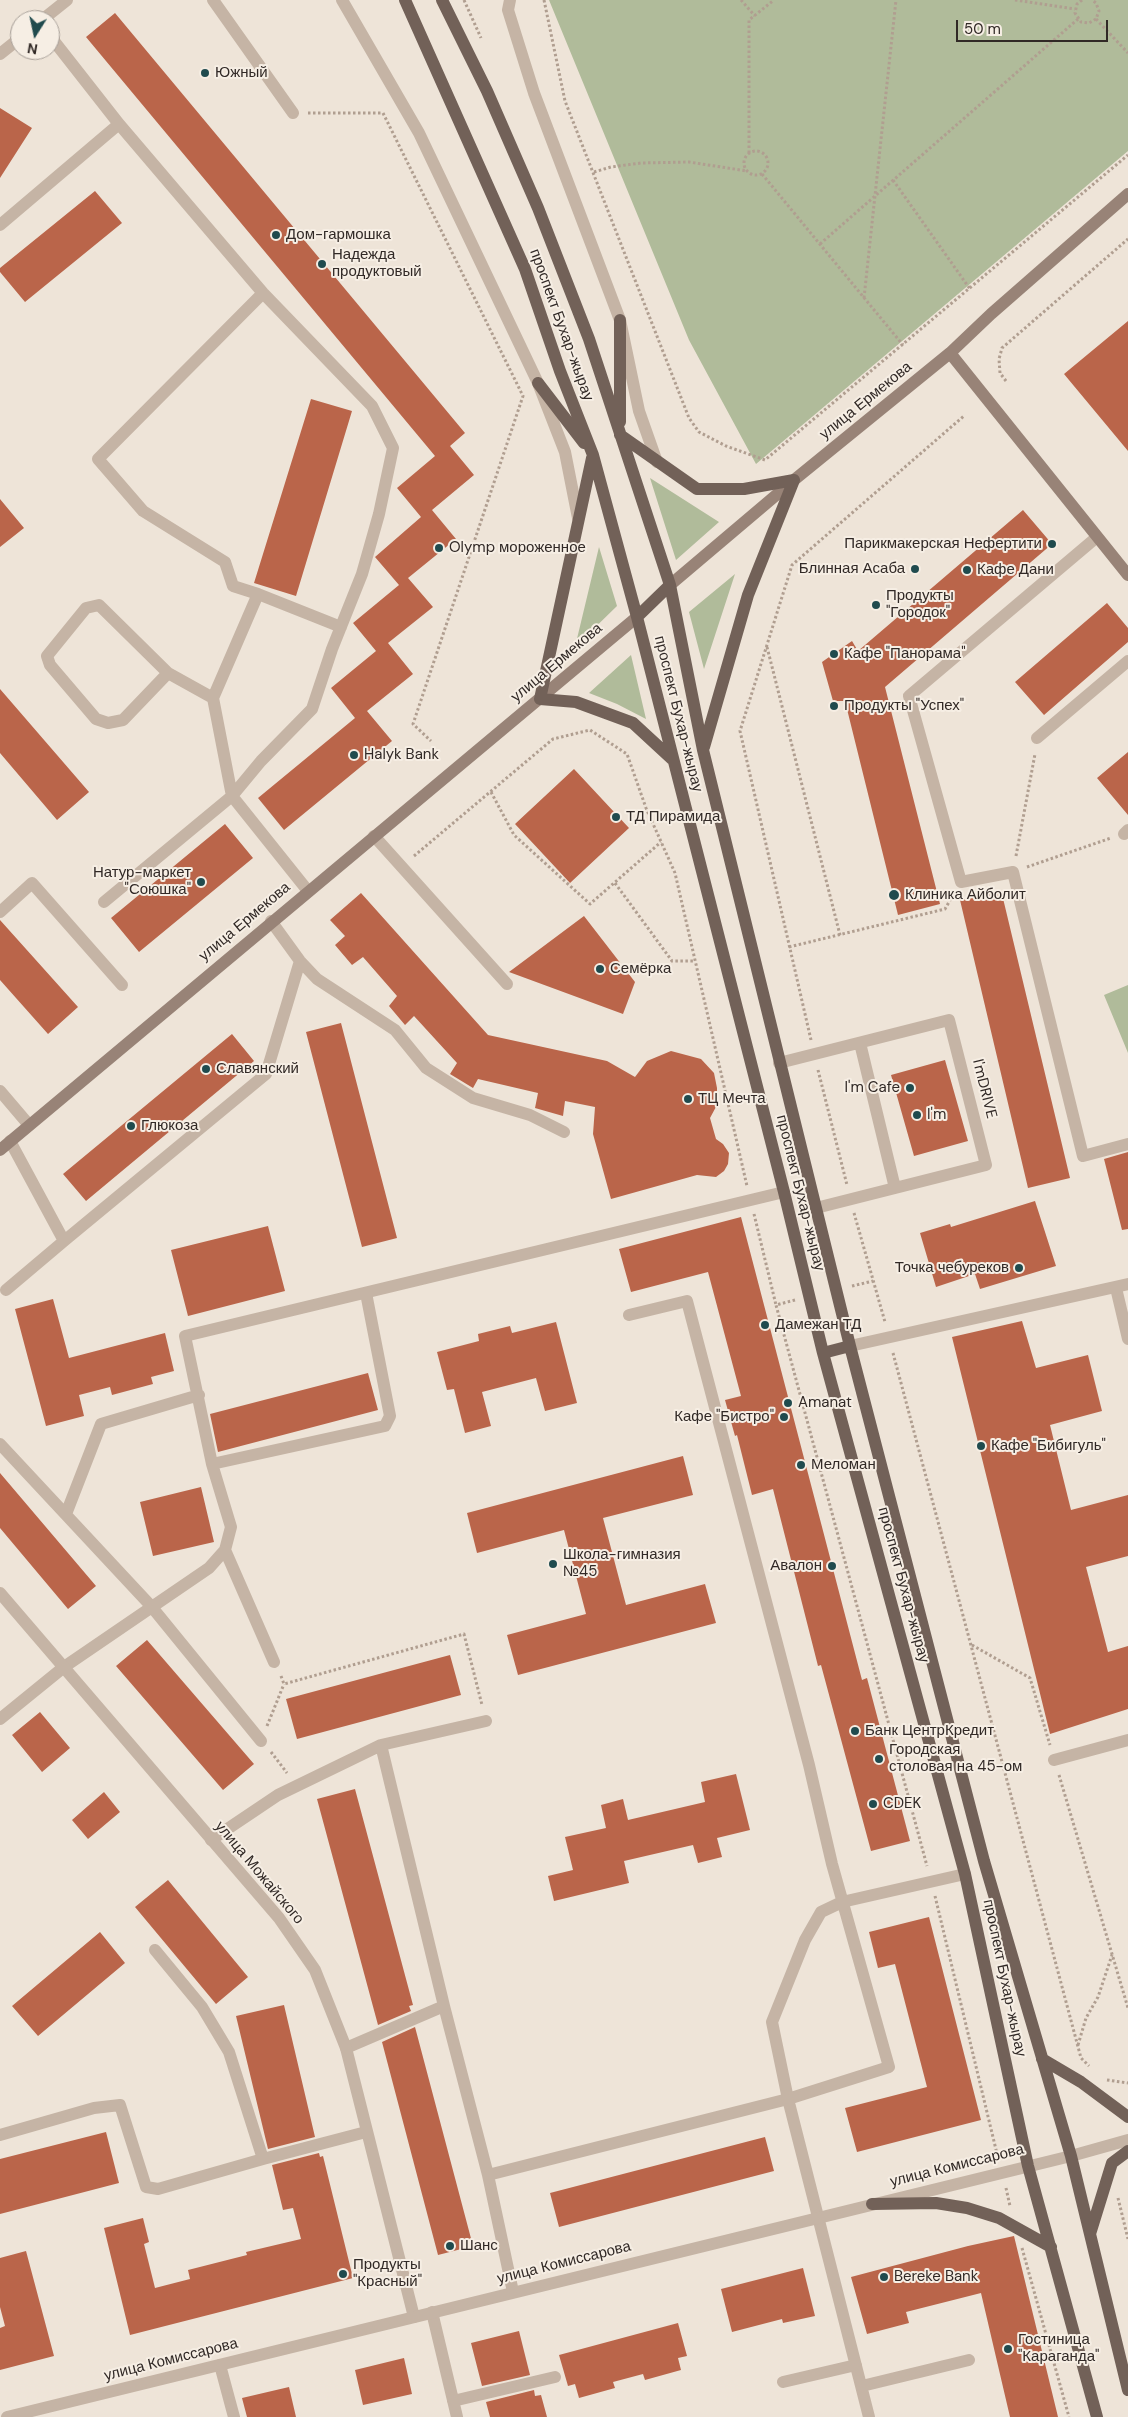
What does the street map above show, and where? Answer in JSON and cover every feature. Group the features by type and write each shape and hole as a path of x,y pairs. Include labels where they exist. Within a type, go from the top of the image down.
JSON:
{"main road":[{"name":"проспект Бухар-жырау","path":"405,0 525,269 560,371 593,455 637,617 823,1352 965,1874 1028,2166 1097,2417"},
{"name":"проспект Бухар-жырау","path":"442,0 487,91 538,208 589,339 670,585 703,750 850,1346 984,1861 1071,2156 1128,2390"},
{"name":"улица Ермекова","path":"5,1145 271,921 540,699 794,480 950,353 991,314 1128,194"},
{"path":"620,320 620,434 697,489 744,489 794,480"},
{"path":"950,353 1128,575"},
{"path":"538,383 593,455 540,699 576,702 633,723 672,759"},
{"path":"703,750 748,595 794,480"},
{"path":"823,1352 850,1346"},
{"path":"1042,2059 1081,2082 1128,2116"},
{"path":"1090,2234 1112,2163 1128,2151"},
{"path":"872,2204 936,2203 967,2208 1000,2218 1051,2248"}],"street":[{"path":"54,10 67,0"},
{"path":"213,0 293,113"},
{"path":"342,0 419,133 538,383 565,452 578,518"},
{"path":"510,0 508,10 534,93 620,320 639,411 657,462"},
{"path":"0,54 10,46"},
{"path":"60,49 119,124 263,293 372,406 393,448 379,514 365,565 312,708 261,761 232,796 104,902"},
{"path":"0,225 119,124"},
{"path":"263,293 98,459 142,511 225,562 233,586 341,627"},
{"path":"1097,537 908,696 960,882 1013,872 1083,1156 1128,1144"},
{"path":"258,594 213,698 232,796 308,891"},
{"path":"168,673 123,720 108,723 96,719 50,665 47,656 86,608 99,605 168,673 213,698"},
{"path":"1038,738 1128,661"},
{"path":"374,836 507,984"},
{"path":"0,912 32,883 122,985"},
{"path":"271,921 300,961 317,979 395,1030 426,1068 473,1098 530,1115 564,1132"},
{"path":"6,1290 266,1074 300,961"},
{"name":"I'mDRIVE","path":"779,1063 949,1020 986,1165 816,1208"},
{"path":"860,1042 895,1188"},
{"path":"0,1091 29,1125"},
{"path":"5,1145 64,1241"},
{"path":"0,1720 64,1667 209,1568 225,1550 232,1527 212,1464 199,1395 185,1336 784,1192"},
{"path":"850,1346 1122,1286 1128,1340"},
{"path":"212,1464 385,1426 390,1416 366,1293"},
{"path":"488,2176 788,2099 889,2067 842,1902 809,1765 687,1301 629,1315"},
{"path":"66,1514 101,1424 199,1395"},
{"path":"0,1444 151,1606 261,1740"},
{"path":"225,1550 274,1662"},
{"name":"улица Можайского","path":"0,1593 280,1918 315,1970 346,2048 414,2316"},
{"path":"211,1840 278,1794 381,1745 486,1721"},
{"path":"1054,1760 1128,1740"},
{"path":"381,1745 444,2006 488,2176 513,2292"},
{"path":"869,2417 788,2099 772,2022 805,1940 821,1912 842,1902 965,1874"},
{"path":"155,1950 202,2007 229,2052 263,2159"},
{"path":"346,2048 444,2006"},
{"path":"0,2135 94,2108 120,2105 146,2187 158,2189 366,2132"},
{"name":"улица Комиссарова","path":"7,2417 1071,2156 1128,2140"},
{"path":"432,2312 457,2417"},
{"path":"862,2386 969,2360"},
{"path":"220,2365 234,2417"},
{"path":"783,2382 856,2365"},
{"path":"453,2402 555,2377"}],"path":[{"path":"544,0 565,101 689,418 699,432 726,446 765,460 1128,155"},
{"path":"741,0 755,16"},
{"path":"747,171 744,162 749,153 749,20 774,0"},
{"path":"864,298 896,0"},
{"path":"1015,0 1075,9"},
{"path":"1075,9 1081,0"},
{"path":"1075,9 1078,19 1085,23 1096,19 1099,11 1098,1 1092,0"},
{"path":"820,244 1078,19"},
{"path":"1096,19 1128,53"},
{"path":"293,113 384,113 523,396 413,724 432,741"},
{"path":"594,172 611,167 641,163 689,162 747,171 756,176 762,174 768,166 768,158 762,152 749,153"},
{"path":"762,174 903,346"},
{"path":"893,180 970,289"},
{"path":"1006,381 1000,373 999,359 1002,348 1128,239"},
{"path":"965,415 792,565 740,731 814,1054 850,1200 890,1338 1081,2058 1093,2071"},
{"path":"766,646 840,935"},
{"path":"402,866 553,739 590,730 627,754 646,808 675,873 776,1305 931,1882 1016,2228 1069,2417"},
{"path":"1013,872 1038,738"},
{"path":"491,792 514,835 590,904 661,842"},
{"path":"1013,872 1126,832"},
{"path":"789,947 945,909 960,882"},
{"path":"615,883 672,961 695,961"},
{"path":"836,1289 874,1281"},
{"path":"776,1305 809,1296"},
{"path":"284,1684 464,1634 486,1721"},
{"path":"972,1645 1030,1678 1128,2008"},
{"path":"274,1662 284,1684 261,1740 297,1785"},
{"path":"1078,2045 1086,2018 1098,1997 1112,1955"},
{"path":"1099,2077 1128,2083"},
{"path":"1117,2194 1128,2239"}],"green space":[{"path":"549,0 1128,0 1128,151 756,464 689,340"},
{"path":"650,478 719,522 676,560"},
{"path":"599,547 617,606 575,647"},
{"path":"735,574 704,669 689,612"},
{"path":"631,655 646,719 617,704 589,693"},
{"path":"1128,985 1128,1053 1104,995"}],"building":[{"name":"Дом-гармошка","path":"115,13 465,433 450,446 474,475 432,510 456,539 408,578 433,607 388,643 413,674 367,711 392,741 284,830 258,798 355,718 331,688 376,651 353,623 399,585 375,557 421,517 397,488 435,456 86,37"},
{"path":"0,108 32,128 0,178"},
{"path":"95,191 122,223 25,302 0,272 0,268"},
{"path":"1128,321 1128,451 1064,374"},
{"path":"311,399 352,411 296,596 254,583"},
{"path":"0,499 24,528 0,547"},
{"path":"1023,510 1052,544 885,687 940,904 898,915 845,701 833,701 822,662 852,641 858,651"},
{"path":"1107,603 1128,628 1128,642 1044,715 1015,682"},
{"path":"0,689 89,792 57,820 0,753"},
{"path":"1128,752 1128,815 1097,778"},
{"path":"574,769 629,828 570,883 515,824"},
{"path":"225,824 253,858 139,952 111,918"},
{"path":"1001,890 1070,1178 1028,1188 960,900"},
{"path":"361,893 488,1035 607,1061 635,1077 647,1061 671,1051 701,1059 714,1073 717,1088 717,1105 710,1118 716,1139 723,1144 729,1153 728,1164 724,1171 716,1177 697,1175 611,1199 593,1134 595,1107 565,1101 563,1116 535,1108 538,1093 478,1079 473,1088 450,1074 457,1063 414,1016 405,1025 389,1006 397,996 363,957 352,965 335,945 345,936 330,920"},
{"path":"584,916 635,982 623,1014 509,972"},
{"path":"0,920 78,1007 48,1034 0,980"},
{"path":"341,1023 397,1238 362,1247 306,1032"},
{"path":"232,1034 254,1061 86,1201 63,1174"},
{"path":"945,1060 968,1141 914,1156 891,1075"},
{"path":"1128,1152 1128,1229 1122,1230 1104,1159"},
{"path":"1035,1201 1056,1266 980,1289 975,1274 936,1287 920,1233 950,1224 951,1227"},
{"path":"741,1217 862,1680 867,1678 910,1841 871,1851 821,1665 818,1666 773,1489 752,1495 737,1435 735,1436 725,1400 741,1396 708,1272 631,1292 619,1249"},
{"path":"268,1226 285,1291 188,1316 171,1250"},
{"path":"53,1299 69,1358 165,1333 174,1371 151,1377 153,1384 112,1395 110,1387 79,1395 84,1416 46,1426 15,1309"},
{"path":"1022,1321 1036,1368 1088,1355 1102,1411 1050,1425 1071,1510 1128,1495 1128,1556 1086,1567 1108,1652 1128,1646 1128,1709 1050,1734 952,1337"},
{"path":"556,1322 577,1403 545,1411 536,1378 482,1392 491,1426 465,1433 454,1389 447,1390 437,1352 479,1341 478,1334 510,1326 512,1333"},
{"path":"368,1373 378,1410 218,1452 210,1414"},
{"path":"683,1456 693,1495 603,1518 626,1605 705,1584 716,1623 518,1675 507,1635 586,1614 564,1530 477,1553 467,1513"},
{"path":"0,1473 96,1586 68,1609 0,1528"},
{"path":"201,1487 214,1542 153,1556 140,1502"},
{"path":"147,1640 254,1764 223,1790 116,1666"},
{"path":"450,1655 461,1695 297,1739 286,1699"},
{"path":"40,1712 70,1748 42,1772 12,1735"},
{"path":"736,1774 750,1830 717,1838 722,1857 698,1863 693,1845 624,1861 629,1883 554,1901 548,1876 573,1870 565,1837 606,1828 601,1805 623,1799 628,1820 705,1802 701,1782"},
{"path":"355,1789 413,2005 409,2006 411,2011 378,2025 317,1799"},
{"path":"104,1792 120,1812 88,1839 72,1820"},
{"path":"168,1880 248,1977 216,2004 135,1907"},
{"path":"929,1917 981,2120 857,2152 845,2108 927,2087 895,1964 878,1968 869,1932"},
{"path":"100,1932 125,1963 38,2036 12,2006"},
{"path":"284,2005 315,2137 268,2149 236,2016"},
{"path":"415,2027 473,2246 438,2255 382,2042"},
{"path":"106,2132 119,2183 0,2214 0,2159"},
{"path":"765,2137 774,2171 559,2227 550,2193"},
{"path":"319,2153 320,2157 323,2156 353,2278 130,2335 104,2228 143,2218 149,2242 144,2244 155,2288 190,2279 188,2270 247,2255 246,2252 301,2239 293,2208 283,2210 272,2165"},
{"path":"1014,2236 1058,2417 1010,2417 981,2293 906,2312 909,2323 867,2334 851,2277 968,2246"},
{"path":"26,2251 54,2356 0,2370 0,2328 5,2326 0,2307 0,2258"},
{"path":"803,2268 815,2316 783,2323 782,2319 732,2332 721,2289"},
{"path":"678,2323 687,2356 678,2358 681,2370 645,2380 643,2374 613,2382 615,2388 579,2398 575,2384 568,2386 559,2355"},
{"path":"519,2331 530,2375 482,2386 471,2343"},
{"path":"404,2358 412,2394 363,2405 355,2370"},
{"path":"289,2387 296,2417 247,2417 242,2398"},
{"path":"534,2390 535,2396 541,2395 547,2417 490,2417 486,2402"}],"place":[{"name":"Южный","path":"205,73"},
{"name":"Дом-гармошка","path":"276,235"},
{"name":"Надежда продуктовый","path":"322,264"},
{"name":"Парикмакерская Нефертити","path":"1052,544"},
{"name":"Olymp мороженное","path":"439,548"},
{"name":"Блинная Асаба","path":"915,569"},
{"name":"Кафе Дани","path":"967,570"},
{"name":"Продукты \"Городок\"","path":"876,605"},
{"name":"Кафе \"Панорама\"","path":"834,654"},
{"name":"Продукты \"Успех\"","path":"834,706"},
{"name":"Halyk Bank","path":"354,755"},
{"name":"ТД Пирамида","path":"616,817"},
{"name":"Натур-маркет \"Союшка\"","path":"201,882"},
{"name":"Клиника Айболит","path":"894,895"},
{"name":"Семёрка","path":"600,969"},
{"name":"Славянский","path":"206,1069"},
{"name":"I'm Cafe","path":"910,1088"},
{"name":"ТЦ Мечта","path":"688,1099"},
{"name":"I'm","path":"917,1115"},
{"name":"Глюкоза","path":"131,1126"},
{"name":"Точка чебуреков","path":"1019,1268"},
{"name":"Дамежан ТД","path":"765,1325"},
{"name":"Amanat","path":"788,1403"},
{"name":"Кафе \"Бистро\"","path":"784,1417"},
{"name":"Кафе \"Бибигуль\"","path":"981,1446"},
{"name":"Меломан","path":"801,1465"},
{"name":"Школа-гимназия №45","path":"553,1564"},
{"name":"Авалон","path":"832,1566"},
{"name":"Банк ЦентрКредит","path":"855,1731"},
{"name":"Городская столовая на 45-ом","path":"879,1759"},
{"name":"CDEK","path":"873,1804"},
{"name":"Шанс","path":"450,2246"},
{"name":"Продукты \"Красный\"","path":"343,2274"},
{"name":"Bereke Bank","path":"884,2277"},
{"name":"Гостиница \"Караганда\"","path":"1008,2349"}]}
